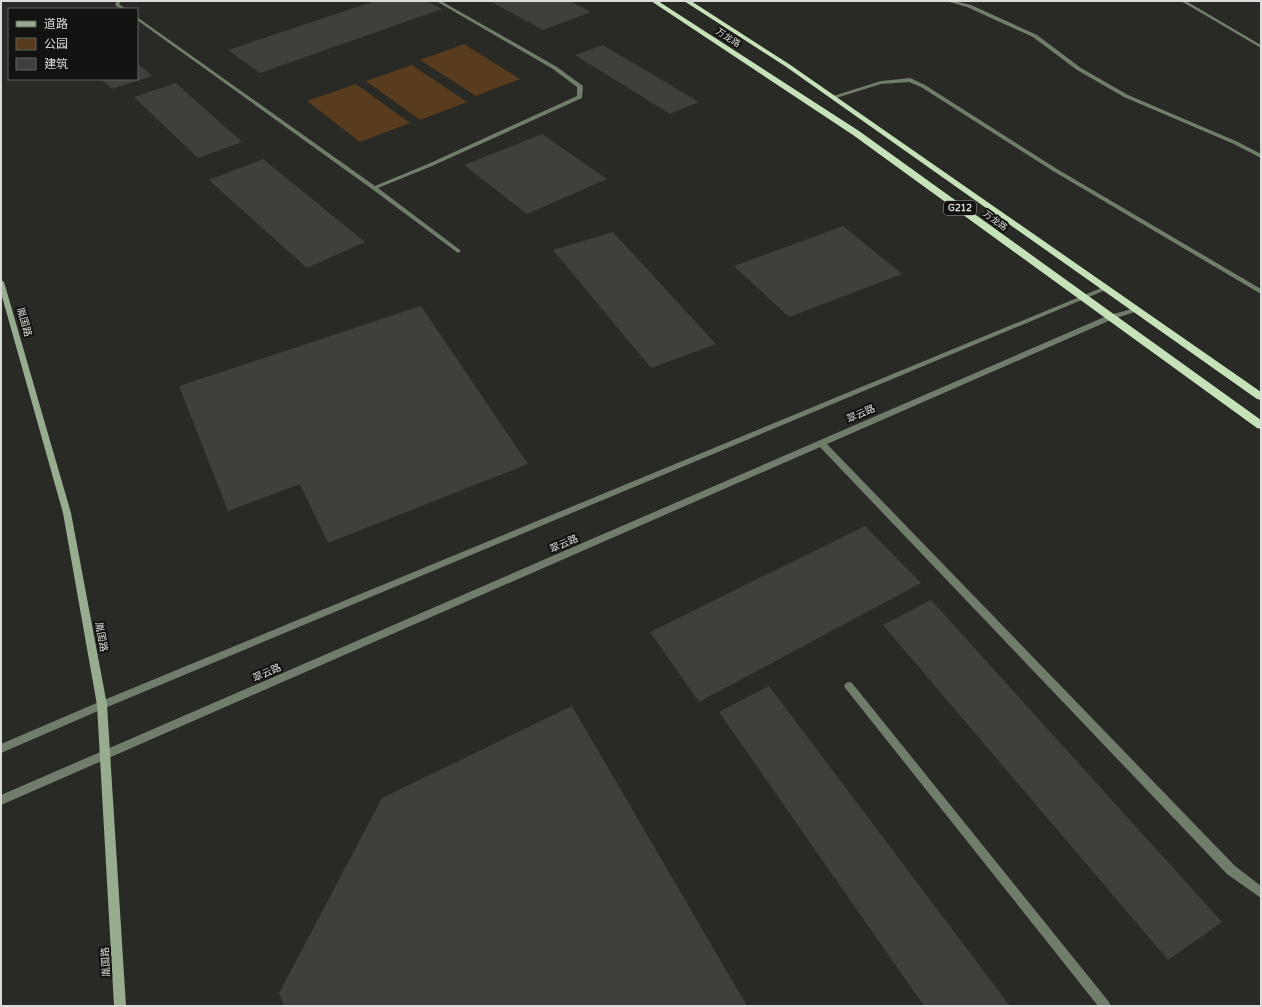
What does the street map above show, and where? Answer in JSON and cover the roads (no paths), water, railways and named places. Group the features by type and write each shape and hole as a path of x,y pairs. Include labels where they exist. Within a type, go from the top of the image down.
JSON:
{"highway":[{"name":"万龙路","path":"654,1 856,133 1261,424"},
{"name":"万龙路","path":"687,1 787,65 1261,397"}],"main road":[{"name":"胤国路","path":"1,282 67,513 102,705 120,1006"}],"street":[{"path":"119,1 117,4 123,8"},
{"path":"374,188 430,165 580,97 580,86 555,68 438,1"},
{"path":"948,1 969,6 1035,36 1079,68 1126,96 1236,142 1261,156"},
{"path":"1183,1 1261,47"},
{"path":"138,19 374,188 458,251"},
{"path":"833,97 881,83 910,80 923,86 1055,170 1261,292"},
{"path":"1,749 102,705 1106,288"},
{"name":"翠云路","path":"1,800 1111,317 1136,310"},
{"path":"821,443 1231,870 1261,893"},
{"path":"849,686 1105,1006"}]}
